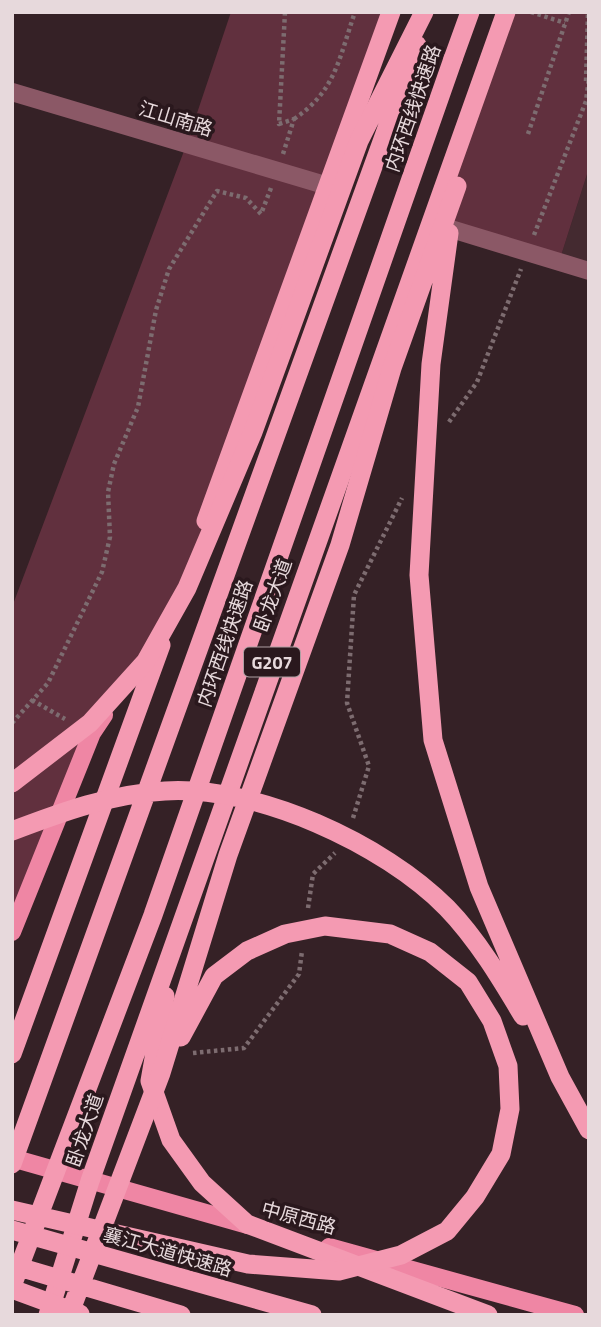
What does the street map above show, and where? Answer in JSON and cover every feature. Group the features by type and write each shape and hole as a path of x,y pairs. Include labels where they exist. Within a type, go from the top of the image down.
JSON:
{"highway":[{"path":"12,1054 391,12"},
{"path":"17,781 90,723 146,661 187,588 253,432 359,141 426,12"},
{"name":"内环西线快速路","path":"12,1164 426,12"},
{"name":"内环西线快速路","path":"12,1287 153,915 470,12"},
{"name":"卧龙大道","path":"48,1315 90,1181 506,12"},
{"path":"69,1315 161,1073 228,855 340,545 392,368 519,12"},
{"path":"457,186 431,364 419,575 433,740 479,887 560,1077"},
{"path":"12,831 85,803 166,790 221,795 281,809 374,850 447,908 494,967 589,1130"},
{"path":"12,1210 248,1264 339,1271 401,1255 447,1231 475,1197 501,1154 510,1108 508,1066 492,1021 468,982 430,952 390,934 355,928 326,926 285,934 247,951 214,976 161,1073"},
{"path":"174,944 150,1081 171,1140 202,1183 247,1224 488,1315"},
{"name":"襄江大道快速路","path":"12,1230 312,1315"},
{"path":"12,1265 181,1315"},
{"path":"12,1287 81,1315"}],"main road":[{"path":"12,932 92,733 177,600"},
{"name":"中原西路","path":"12,1158 575,1315"}],"street":[{"name":"江山南路","path":"12,92 328,186"},
{"path":"430,222 589,271"}],"path":[{"path":"285,12 279,124 294,119 315,105 330,85 355,12"},
{"path":"531,12 565,23"},
{"path":"527,134 569,12"},
{"path":"587,12 586,101 589,102"},
{"path":"12,723 48,683 102,572 110,537 108,492 114,464 138,407 145,358 169,269 217,191 246,198 261,214 294,119"}],"shaded area":[{"path":"231,12 391,12 177,600 92,733 12,932 12,607 187,143"},
{"path":"510,12 589,12 589,168 559,262 430,222"},
{"path":"589,168 589,271 559,262"}]}
